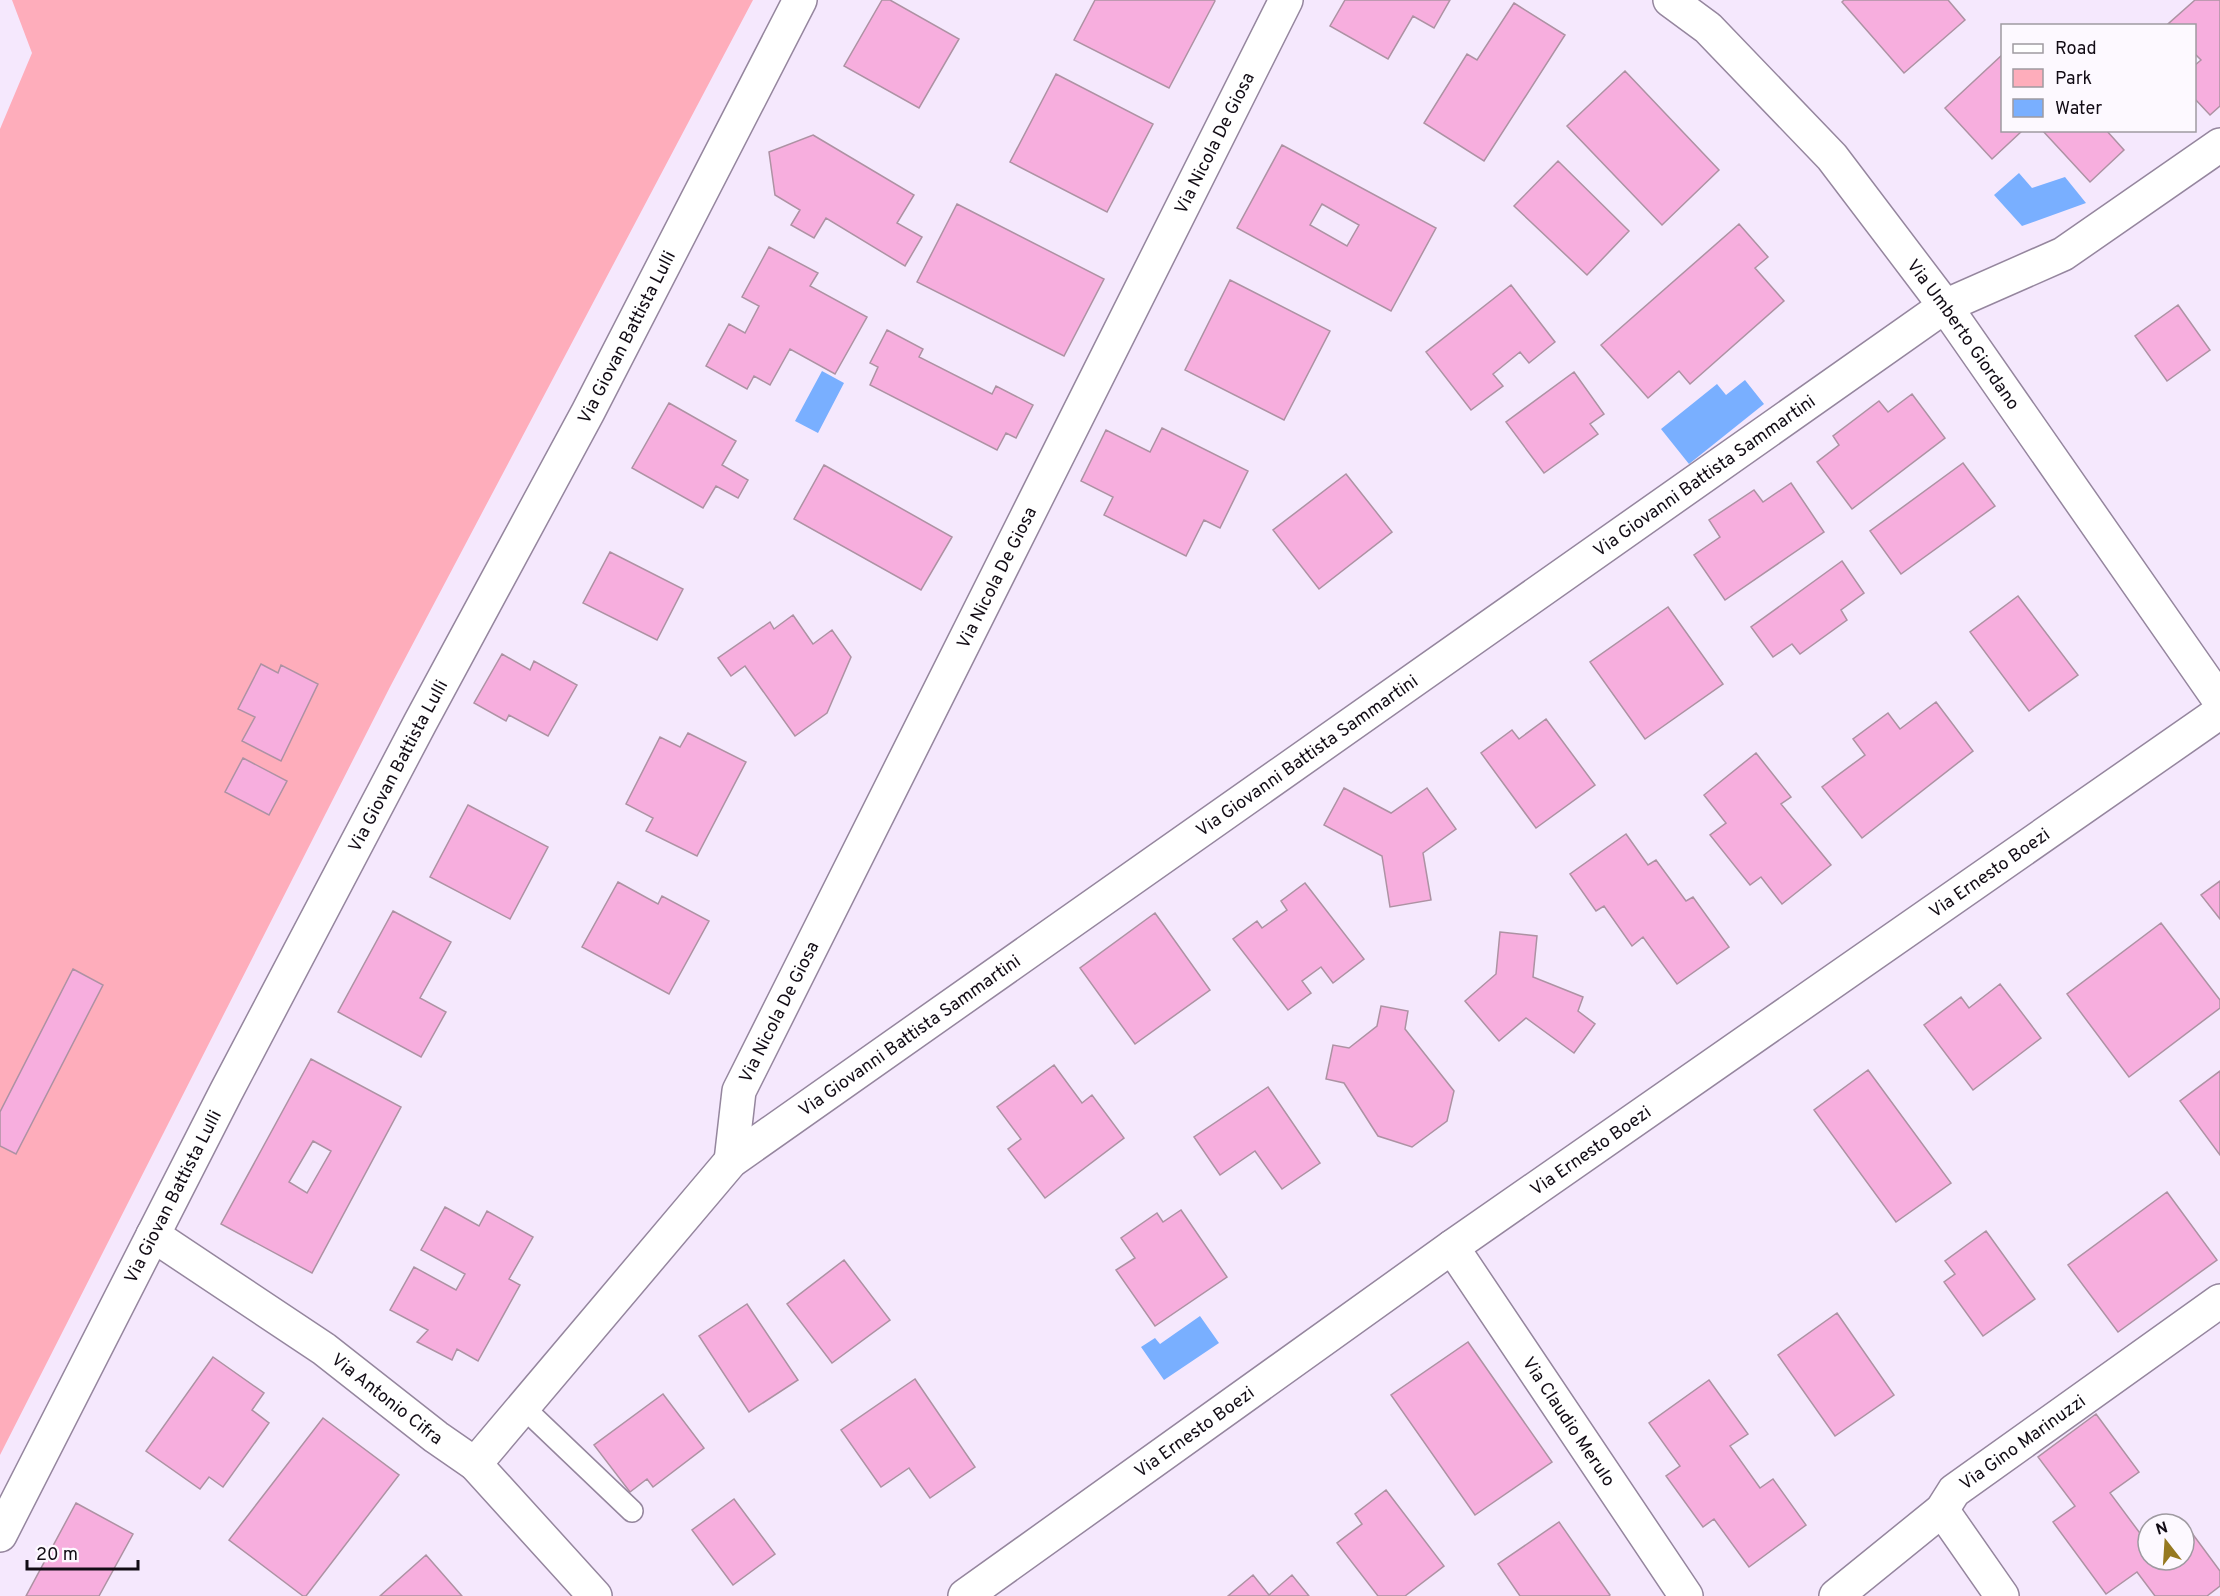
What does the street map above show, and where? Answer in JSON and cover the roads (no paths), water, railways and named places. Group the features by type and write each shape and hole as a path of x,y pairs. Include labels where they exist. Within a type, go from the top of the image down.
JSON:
{"street":[{"name":"Via Giovan Battista Lulli","path":"0,1535 226,1092 588,412 800,0"},
{"name":"Via Nicola De Giosa","path":"731,1161 739,1092 1286,0"},
{"name":"Via Umberto Giordano","path":"1670,0 1708,28 1832,156 1944,306 2220,701"},
{"name":"Via Giovanni Battista Sammartini","path":"475,1464 731,1161 1944,306 2063,254 2220,145"},
{"name":"Via Ernesto Boezi","path":"965,1596 1452,1247 2220,712"},
{"name":"Via Antonio Cifra","path":"153,1235 324,1349 436,1437 475,1464 594,1596"},
{"name":"Via Claudio Merulo","path":"1452,1247 1686,1596"},
{"name":"Via Gino Marinuzzi","path":"1836,1596 1942,1510 1954,1491 2220,1300"},
{"path":"1942,1510 2002,1596"}],"lane":[{"path":"523,1407 632,1510"}],"water":[{"path":"2019,173 2032,188 2065,177 2086,203 2022,226 1994,195"},
{"path":"822,371 844,383 818,433 795,421"},
{"path":"1745,380 1764,404 1689,464 1661,429 1717,384 1726,395"},
{"path":"1200,1316 1219,1343 1164,1380 1141,1347 1155,1338 1160,1344"}]}
